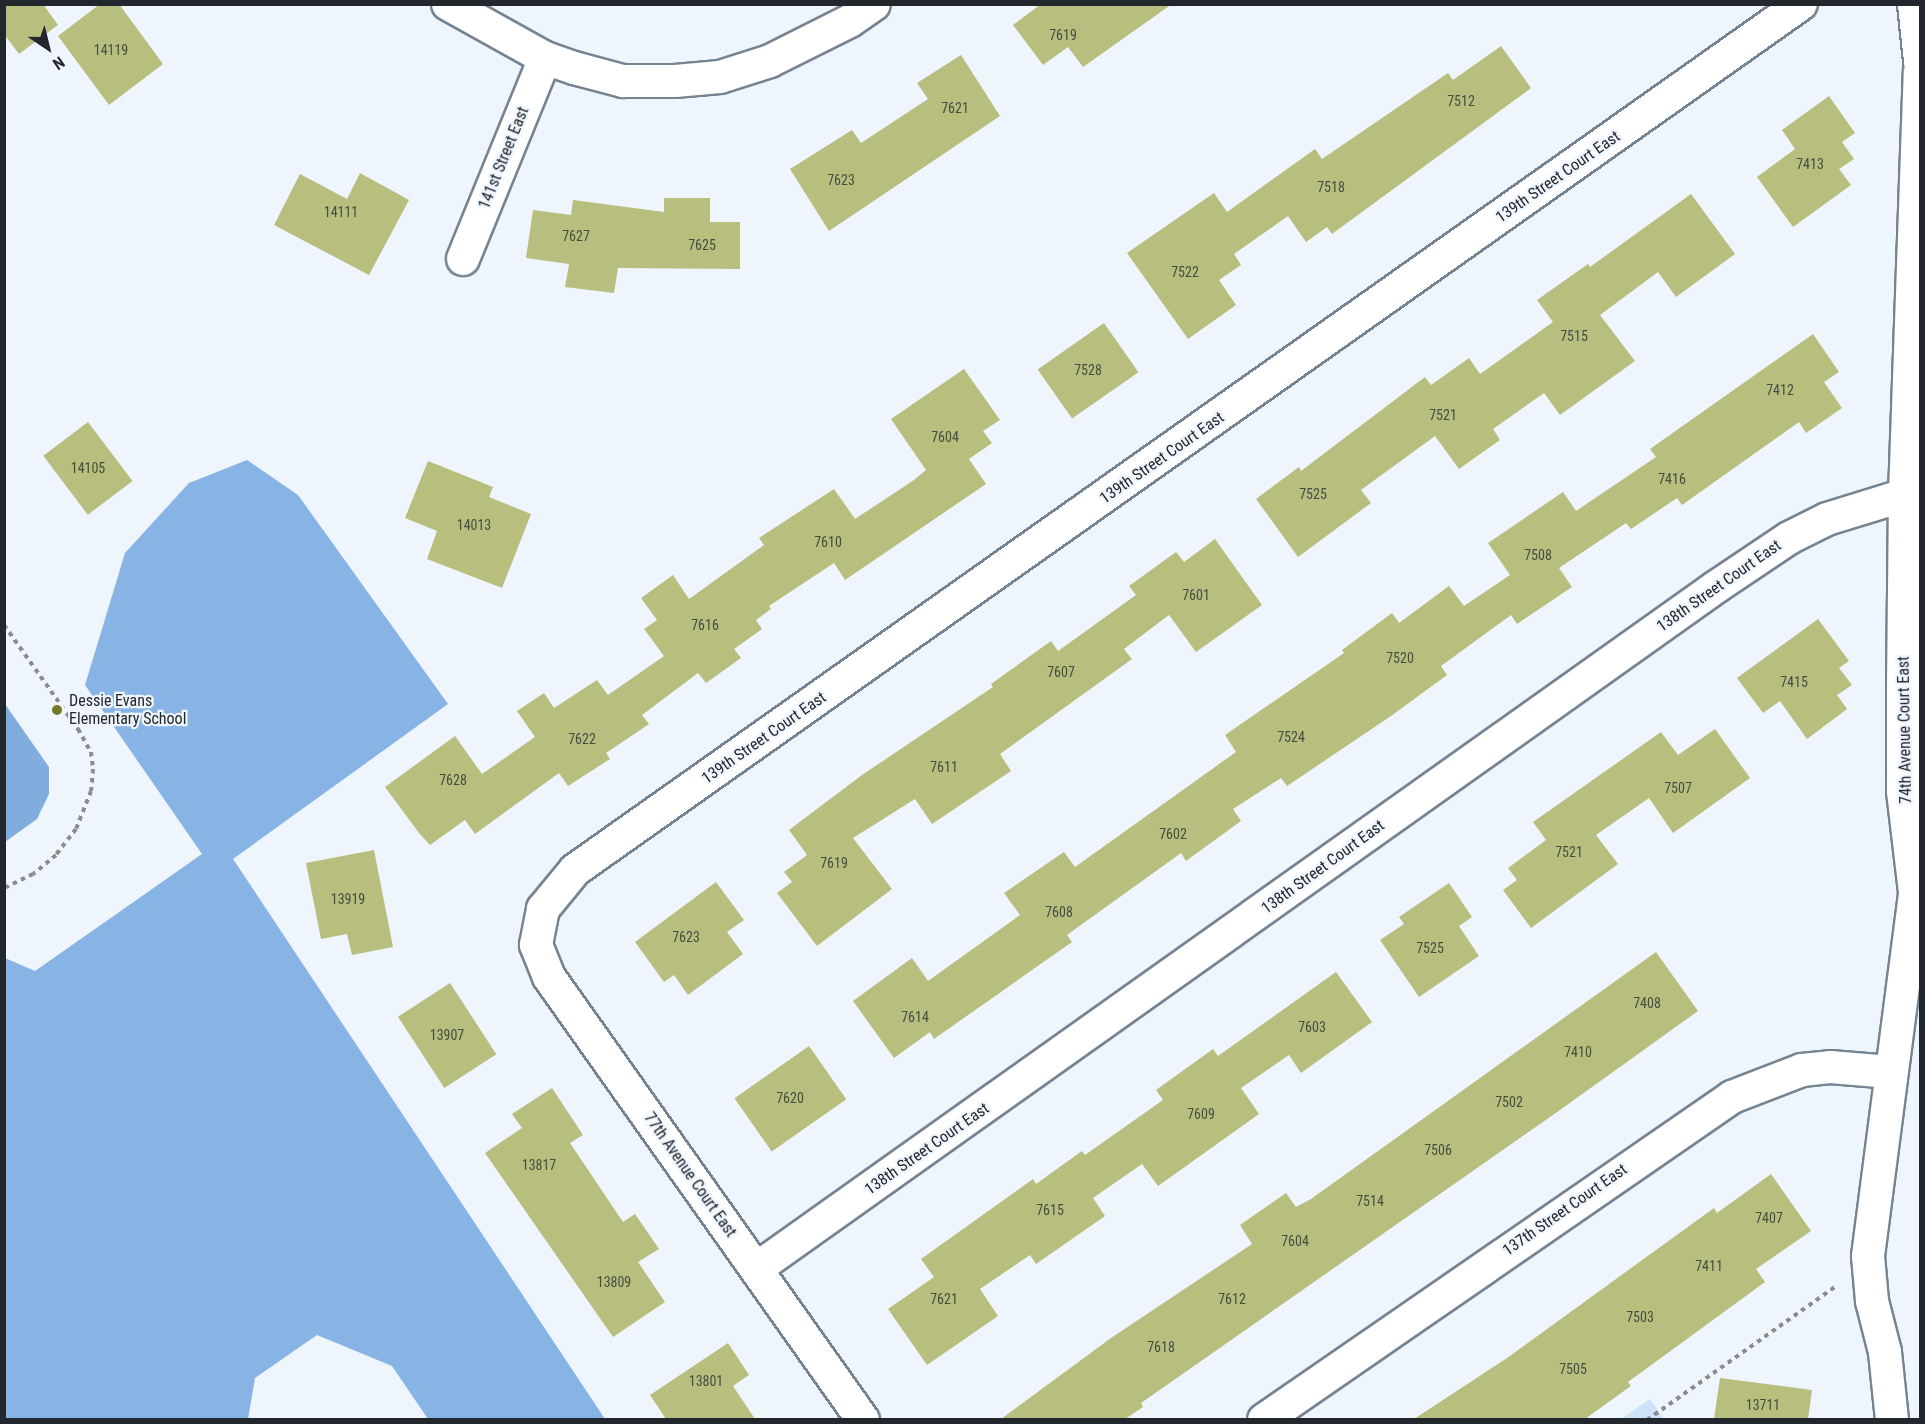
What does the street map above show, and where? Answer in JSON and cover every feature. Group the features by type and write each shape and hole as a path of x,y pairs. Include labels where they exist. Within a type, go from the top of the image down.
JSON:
{"street":[{"path":"448,4 545,58 623,81 720,76 770,61 850,21 874,4"},
{"name":"139th Street Court East","path":"538,924 556,890 575,870 1801,4"},
{"path":"1914,4 1920,61"},
{"name":"141st Street East","path":"463,259 545,58"},
{"name":"74th Avenue Court East","path":"1892,1419 1869,1263 1915,892 1903,791 1905,495 1920,72"},
{"name":"138th Street Court East","path":"756,1269 1725,581 1789,538 1827,519 1905,495"},
{"name":"77th Avenue Court East","path":"538,924 536,945 549,977 863,1419"},
{"name":"137th Street Court East","path":"1264,1419 1732,1097 1802,1070 1830,1067 1891,1072"}],"path":[{"path":"4,625 78,729 90,752 93,769 87,801 76,829 63,846 33,874 4,888"},
{"path":"1647,1419 1869,1263"}],"shaded area":[{"path":"247,460 298,495 448,704 233,859 605,1419 428,1419 392,1366 317,1335 255,1378 248,1419 5,1419 5,958 35,971 202,854 85,685 125,553 189,483"},
{"path":"5,704 49,767 49,794 37,819 5,842"},
{"path":"1650,1399 1664,1419 1621,1419"}],"building":[{"path":"4,4 43,4 58,25 19,54 4,34"},
{"path":"100,4 119,4 163,64 109,105 58,36"},
{"path":"1041,4 1172,4 1083,67 1068,47 1043,65 1013,25"},
{"path":"1501,46 1531,88 1332,234 1327,227 1306,242 1288,216 1234,254 1241,265 1219,280 1236,305 1188,339 1127,253 1214,193 1227,212 1315,149 1322,159 1448,73 1453,80"},
{"path":"961,55 1000,116 829,231 790,169 852,130 861,143 928,99 917,83"},
{"path":"1829,96 1855,133 1842,142 1854,159 1839,169 1851,185 1793,227 1757,177 1795,149 1782,130"},
{"path":"360,173 409,200 369,275 274,225 300,174 347,199"},
{"path":"1691,194 1735,254 1676,297 1658,272 1600,315 1635,361 1560,415 1544,393 1493,429 1500,440 1459,469 1435,436 1361,490 1371,503 1298,557 1256,499 1299,467 1301,471 1425,377 1431,385 1469,358 1480,374 1553,322 1537,300 1588,264 1590,267"},
{"path":"664,198 710,198 710,222 740,222 740,269 618,268 614,293 565,287 569,264 526,258 533,210 571,215 573,200 664,212"},
{"path":"1104,323 1138,372 1072,419 1038,369"},
{"path":"1813,334 1839,372 1824,382 1842,408 1806,433 1799,422 1682,505 1677,498 1631,529 1626,523 1559,568 1572,587 1517,624 1511,615 1441,666 1447,675 1391,716 1287,786 1281,778 1233,809 1241,821 1186,861 1181,853 1067,935 1072,942 934,1039 930,1032 894,1058 853,1001 912,958 928,981 1020,915 1004,893 1064,852 1075,867 1236,752 1225,735 1344,653 1342,650 1392,613 1399,623 1449,586 1464,606 1510,575 1488,543 1563,492 1576,511 1656,457 1650,449"},
{"path":"964,369 1000,420 983,431 992,443 969,459 986,484 845,580 834,563 769,606 771,609 756,620 762,629 734,649 741,658 706,683 698,673 642,715 649,724 606,753 610,759 568,786 559,773 475,834 465,820 430,845 419,833 385,787 455,736 482,774 535,737 517,711 544,693 554,708 597,680 608,695 664,656 644,629 657,620 641,598 673,575 689,599 764,545 759,538 834,489 855,519 914,480 926,470 891,419"},
{"path":"88,422 133,481 88,515 43,456"},
{"path":"428,461 493,487 489,497 531,514 502,588 427,559 437,531 405,518"},
{"path":"1215,539 1262,605 1196,652 1169,615 1124,649 1132,659 1000,754 1011,771 932,824 915,799 853,838 892,889 817,946 777,893 792,882 784,872 807,855 789,830 862,775 993,687 991,684 1051,641 1058,651 1136,595 1129,586 1176,552 1184,562"},
{"path":"1818,619 1849,661 1839,668 1852,685 1837,695 1847,709 1807,739 1780,701 1763,713 1737,678"},
{"path":"1715,729 1750,778 1673,833 1649,798 1596,835 1618,864 1531,928 1503,890 1517,880 1508,868 1546,840 1533,822 1661,732 1678,755"},
{"path":"374,850 393,947 352,955 347,934 321,939 306,863"},
{"path":"716,882 744,920 727,932 743,954 688,995 674,975 664,982 635,942"},
{"path":"1449,883 1472,917 1459,926 1479,956 1419,997 1380,940 1404,924 1399,917"},
{"path":"1656,952 1698,1011 1560,1110 1141,1403 1143,1407 1125,1419 1001,1419 1111,1338 1252,1244 1240,1225 1286,1193 1296,1207 1311,1199"},
{"path":"1336,972 1372,1022 1301,1073 1289,1055 1241,1088 1259,1114 1158,1186 1142,1164 1093,1198 1105,1216 1036,1264 1030,1255 980,1289 998,1316 927,1365 888,1309 934,1277 921,1259 1033,1179 1036,1184 1082,1151 1085,1155 1163,1100 1156,1090 1213,1049 1218,1056"},
{"path":"450,983 496,1054 444,1088 398,1017"},
{"path":"809,1046 846,1099 772,1151 734,1098"},
{"path":"552,1088 583,1135 570,1143 623,1222 635,1214 659,1249 638,1262 665,1302 613,1337 485,1153 522,1128 512,1114"},
{"path":"1771,1174 1811,1231 1756,1269 1765,1282 1628,1382 1631,1386 1585,1419 1414,1419 1507,1358 1714,1208 1717,1213"},
{"path":"728,1343 749,1375 733,1386 755,1419 666,1419 650,1395"},
{"path":"1720,1378 1812,1390 1808,1419 1714,1419"}],"place":[{"name":"Dessie Evans Elementary School","path":"57,710"}]}
